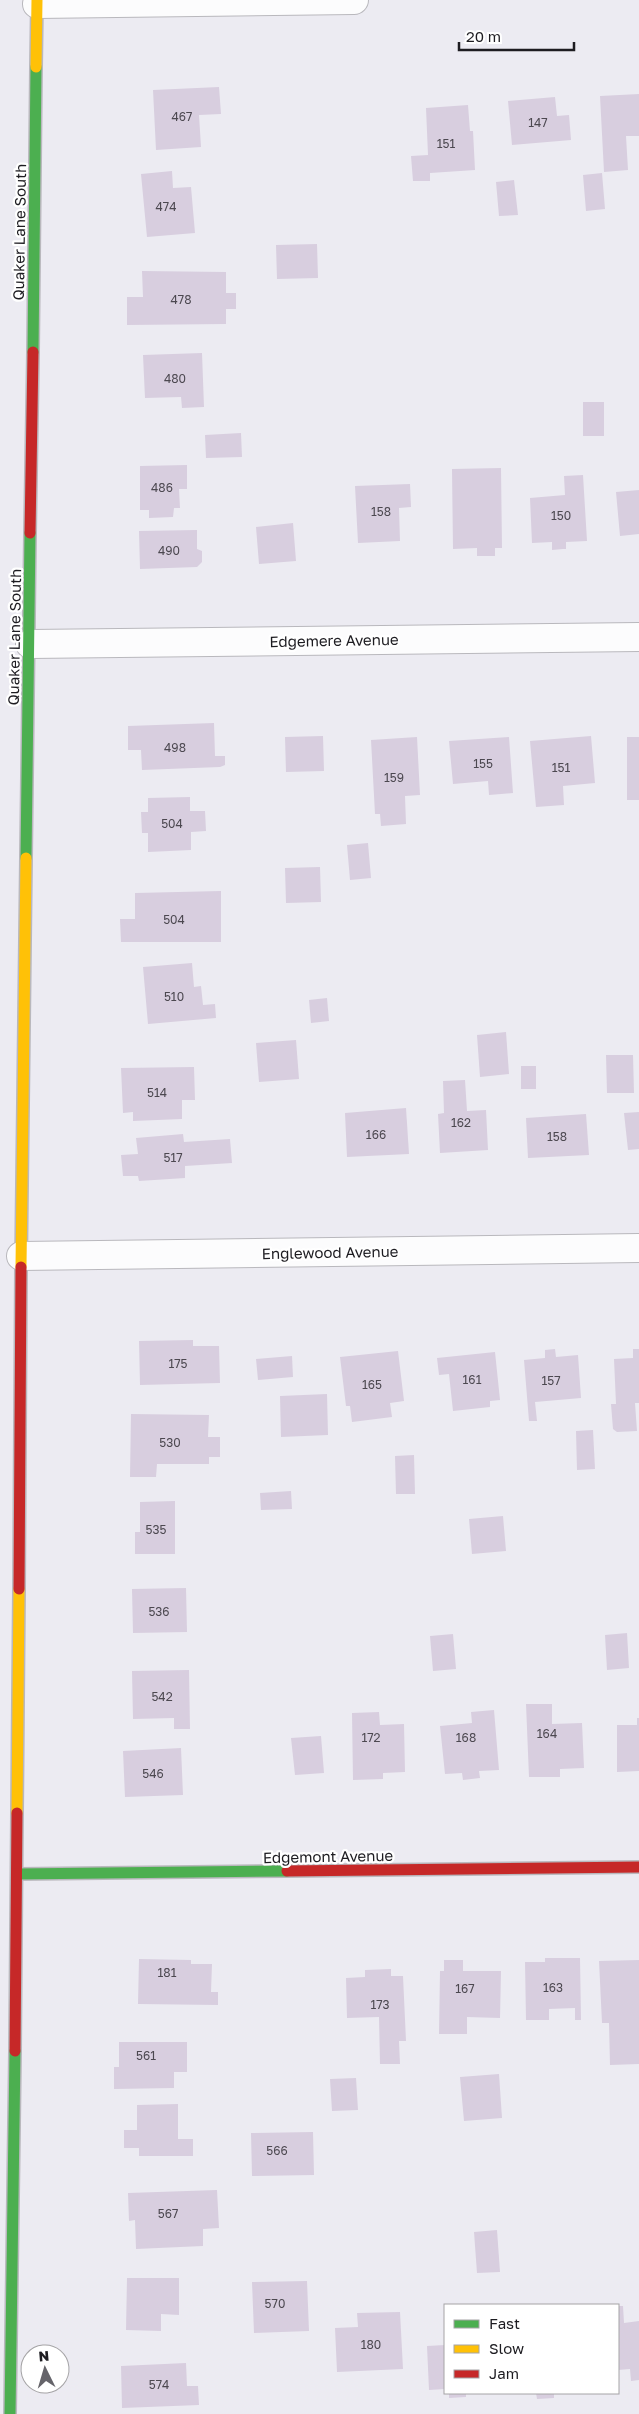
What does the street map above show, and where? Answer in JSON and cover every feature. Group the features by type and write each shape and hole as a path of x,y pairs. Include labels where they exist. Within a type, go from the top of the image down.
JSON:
{"main road":[{"name":"Quaker Lane South","path":"10,2414 8,1957 17,1874 21,1256 37,2"},
{"name":"Edgemont Avenue","path":"17,1874 639,1867"}],"street":[{"path":"37,2 354,0"},
{"name":"Edgemere Avenue","path":"30,644 639,637"},
{"name":"Englewood Avenue","path":"21,1256 639,1248"}],"building":[{"path":"219,87 221,114 199,115 201,147 156,150 153,90"},
{"path":"639,94 639,136 626,136 628,170 604,172 600,96"},
{"path":"555,97 557,116 569,115 571,140 512,145 508,101"},
{"path":"468,105 470,131 473,131 475,170 430,173 430,181 413,181 411,156 428,155 426,108"},
{"path":"172,171 173,188 191,187 195,233 147,237 141,174"},
{"path":"602,173 605,209 586,211 583,175"},
{"path":"514,180 518,215 499,216 496,182"},
{"path":"317,244 318,278 277,279 276,245"},
{"path":"142,271 226,272 226,293 236,293 236,309 226,309 226,324 127,325 127,297 143,297"},
{"path":"202,353 204,407 182,408 181,397 145,398 143,355"},
{"path":"583,402 604,402 604,436 583,436"},
{"path":"241,433 242,457 206,458 205,435"},
{"path":"187,465 187,489 179,489 180,508 174,508 173,517 149,518 149,510 140,510 140,466"},
{"path":"501,468 502,548 495,548 495,556 477,556 477,548 453,549 452,469"},
{"path":"583,475 587,541 566,542 566,549 552,550 552,542 532,543 530,498 565,495 564,476"},
{"path":"410,484 411,507 399,508 400,541 358,543 355,486"},
{"path":"639,490 639,534 620,536 616,492"},
{"path":"293,523 296,561 259,564 256,527"},
{"path":"197,530 197,549 202,551 202,562 197,567 140,569 139,531"},
{"path":"214,723 215,756 225,756 225,765 220,767 142,770 141,750 128,750 128,726"},
{"path":"323,736 324,771 286,772 285,737"},
{"path":"591,736 595,783 563,786 564,805 536,807 530,741"},
{"path":"417,737 420,795 405,796 406,824 381,826 380,814 375,814 371,740"},
{"path":"509,737 513,793 489,795 488,781 453,784 449,741"},
{"path":"627,737 639,737 639,800 627,800"},
{"path":"190,797 190,811 205,811 206,831 191,832 191,850 148,852 148,833 142,833 141,812 148,812 148,798"},
{"path":"368,843 371,878 350,880 347,845"},
{"path":"320,867 321,902 286,903 285,868"},
{"path":"221,891 221,942 121,942 120,919 135,919 135,893"},
{"path":"192,963 194,987 201,986 203,1005 215,1004 216,1018 148,1024 143,967"},
{"path":"327,998 329,1021 311,1023 309,1000"},
{"path":"506,1032 509,1074 480,1077 477,1035"},
{"path":"296,1040 299,1079 259,1082 256,1043"},
{"path":"606,1055 633,1055 634,1093 607,1093"},
{"path":"521,1066 536,1066 536,1089 521,1089"},
{"path":"194,1067 195,1100 182,1100 182,1119 133,1121 133,1112 123,1113 121,1068"},
{"path":"465,1080 467,1111 486,1110 488,1150 440,1153 438,1114 444,1113 443,1081"},
{"path":"406,1108 409,1154 347,1157 345,1113"},
{"path":"639,1112 639,1149 628,1150 624,1113"},
{"path":"586,1114 589,1155 528,1158 526,1118"},
{"path":"183,1134 184,1142 230,1139 232,1163 185,1166 185,1178 139,1181 138,1176 123,1176 121,1155 138,1154 136,1138"},
{"path":"193,1340 193,1346 219,1346 220,1383 140,1385 139,1341"},
{"path":"555,1349 556,1357 578,1355 581,1398 535,1402 537,1421 529,1421 524,1360 545,1358 545,1350"},
{"path":"633,1349 639,1349 639,1403 635,1403 637,1431 617,1432 613,1429 611,1404 616,1404 614,1359 633,1358"},
{"path":"398,1351 404,1401 390,1403 392,1417 352,1422 350,1406 346,1406 340,1357"},
{"path":"495,1352 500,1400 490,1401 490,1407 453,1411 449,1374 439,1375 437,1358"},
{"path":"292,1356 293,1377 258,1380 256,1359"},
{"path":"327,1394 328,1435 281,1437 280,1396"},
{"path":"131,1414 209,1415 208,1437 220,1437 220,1457 209,1457 209,1464 157,1464 156,1477 130,1477"},
{"path":"593,1430 595,1469 577,1470 576,1431"},
{"path":"414,1455 415,1494 396,1494 395,1456"},
{"path":"291,1491 292,1509 261,1510 260,1493"},
{"path":"175,1501 175,1554 135,1554 135,1532 140,1532 140,1502"},
{"path":"503,1516 506,1551 472,1554 469,1519"},
{"path":"186,1588 187,1632 133,1633 132,1589"},
{"path":"627,1633 629,1668 607,1670 605,1635"},
{"path":"453,1634 456,1669 433,1671 430,1636"},
{"path":"189,1670 190,1729 174,1729 174,1718 133,1719 132,1671"},
{"path":"526,1704 552,1704 552,1724 582,1723 584,1768 560,1769 560,1777 529,1777"},
{"path":"494,1710 499,1770 479,1771 480,1778 463,1780 462,1773 445,1774 440,1726 472,1723 471,1712"},
{"path":"379,1712 380,1725 404,1724 405,1772 383,1773 383,1779 353,1780 352,1713"},
{"path":"637,1718 639,1718 639,1771 617,1772 617,1725 637,1725"},
{"path":"321,1736 324,1773 295,1775 291,1738"},
{"path":"181,1748 183,1795 125,1797 123,1751"},
{"path":"545,1958 580,1958 581,2020 575,2020 575,2008 549,2009 549,2020 526,2020 525,1962 545,1962"},
{"path":"139,1959 191,1960 191,1964 212,1964 211,1992 218,1992 218,2005 138,2004"},
{"path":"444,1960 463,1960 463,1971 501,1971 500,2018 467,2017 467,2034 439,2034 440,1971 444,1971"},
{"path":"639,1960 639,2064 610,2065 609,2023 602,2023 599,1961"},
{"path":"391,1969 391,1976 403,1976 406,2041 399,2041 400,2064 380,2064 379,2017 347,2018 346,1978 365,1977 365,1970"},
{"path":"119,2042 187,2042 187,2072 174,2072 174,2088 114,2089 114,2067 119,2067"},
{"path":"499,2074 502,2118 464,2121 460,2077"},
{"path":"356,2078 358,2110 332,2111 330,2079"},
{"path":"178,2104 178,2139 193,2139 193,2156 139,2156 139,2148 124,2148 124,2130 137,2130 137,2105"},
{"path":"313,2132 314,2175 252,2176 251,2133"},
{"path":"217,2190 219,2228 203,2229 203,2246 136,2249 135,2220 129,2221 128,2193"},
{"path":"497,2230 500,2272 477,2273 474,2232"},
{"path":"127,2278 179,2278 179,2315 161,2314 161,2331 126,2330"},
{"path":"307,2281 309,2331 254,2333 252,2282"},
{"path":"619,2306 623,2306 624,2323 639,2321 639,2380 631,2381 630,2369 619,2370"},
{"path":"400,2312 403,2369 337,2372 335,2328 358,2327 357,2313"},
{"path":"444,2345 444,2389 429,2390 427,2346"},
{"path":"186,2363 187,2386 198,2386 199,2405 122,2408 121,2366"},
{"path":"449,2394 466,2394 466,2397 449,2398"},
{"path":"536,2394 554,2394 554,2398 537,2399"}],"traffic: fast":[{"path":"33,352 36,67"},
{"path":"26,858 30,533"},
{"path":"17,1874 287,1871"},
{"path":"10,2414 15,2051"}],"traffic: slow":[{"path":"36,67 37,0"},
{"path":"21,1267 26,858"},
{"path":"17,1813 19,1589"}],"traffic: jam":[{"path":"30,533 33,352"},
{"path":"19,1589 21,1267"},
{"path":"15,2051 17,1813"},
{"path":"287,1871 639,1867"}]}
